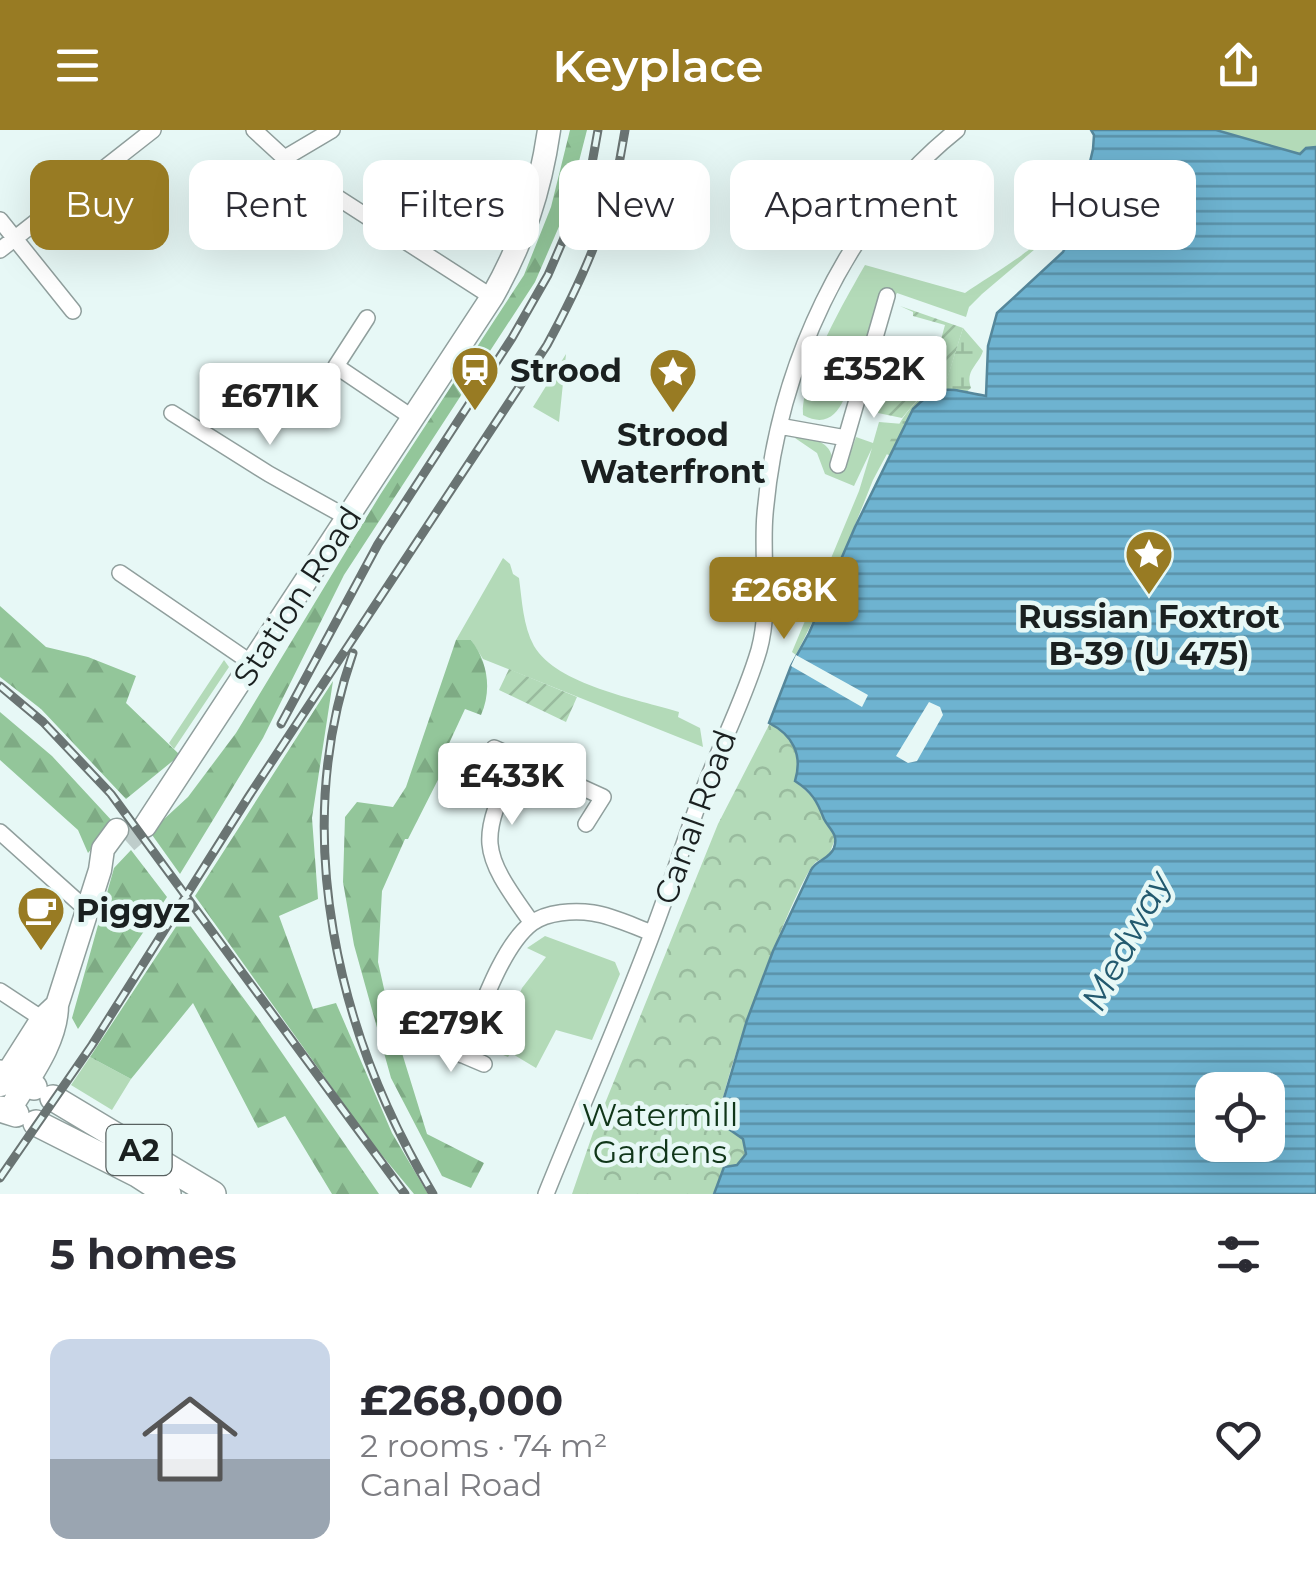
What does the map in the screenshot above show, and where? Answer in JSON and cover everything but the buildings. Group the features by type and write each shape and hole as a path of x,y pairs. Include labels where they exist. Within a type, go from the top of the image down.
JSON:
{"main road":[{"name":"Station Road","path":"15,1114 20,1083 51,1017 100,870 103,848 169,792 492,297 524,236 536,203 549,130"},
{"name":"A2","path":"20,1083 213,1194"},
{"name":"A2","path":"15,1114 137,1174 168,1194"}],"street":[{"path":"0,250 153,130"},
{"path":"254,130 304,176 492,297"},
{"path":"283,158 332,130"},
{"name":"Canal Road","path":"546,1194 652,934 759,649 764,619 765,513 779,426 809,335 848,258 896,190 958,130"},
{"path":"0,220 73,311"},
{"path":"838,465 887,296"},
{"path":"367,318 336,366 412,418"},
{"path":"172,413 348,518"},
{"path":"779,426 846,438"},
{"path":"120,573 253,664"},
{"path":"494,748 603,798 586,824"},
{"path":"517,758 491,817 489,839 500,876 532,923"},
{"path":"0,832 87,910"},
{"path":"462,1055 508,953 532,923 560,914 585,912 607,916 652,934"},
{"path":"0,990 51,1017"},
{"path":"437,1044 484,1064"}],"green space":[{"path":"570,130 587,130 579,160 563,160"},
{"path":"1216,130 1316,130 1316,147 1306,148 1300,154"},
{"path":"559,175 559,226 535,282 344,575 263,738 180,874 150,832 188,797 236,733 380,495 524,275 534,250 539,250 539,237"},
{"path":"1034,250 982,294 969,307 966,317 897,293 895,297 888,295 861,363 855,363 840,406 826,419 803,415 816,360 865,265 965,293"},
{"path":"900,306 963,328 945,386 922,394 902,418 878,413 886,373 912,380 920,350 937,354 945,325 913,316 913,312"},
{"path":"963,328 983,351 971,372 971,388 891,456 884,453 915,404 945,385"},
{"path":"566,354 559,422 533,407"},
{"path":"879,422 903,424 873,480 833,580 796,655 792,652 859,491 872,448 854,486 825,474 817,453 795,438 821,442 830,451 833,464 845,468 856,437 873,443"},
{"path":"503,558 519,578 527,630 545,660 599,689 679,712 678,717 700,728 703,747 483,659 471,640 456,640"},
{"path":"0,606 46,647 88,657 136,676 126,703 180,755 126,799 41,709 0,677"},
{"path":"456,640 471,640 481,657 487,676 484,706 481,715 465,709 439,765 444,768 382,891 378,962 427,1134 484,1163 471,1188 442,1176 391,1078 354,945 343,882 345,817 357,802 393,807 406,787"},
{"path":"224,660 229,667 174,749 169,743"},
{"path":"509,669 577,697 566,722 499,690"},
{"path":"333,681 312,818 318,899 279,916 313,1009 336,1003 392,1133 428,1194 414,1194 371,1142 195,896"},
{"path":"0,712 52,756 114,823 88,853 78,830 0,760"},
{"name":"Watermill Gardens","path":"770,723 785,733 794,747 798,763 795,781 820,804 835,839 829,855 816,862 792,905 730,1071 720,1120 743,1139 746,1156 737,1165 724,1168 713,1194 572,1194 718,824"},
{"path":"131,850 167,897 78,1029 72,1018 114,868"},
{"path":"183,916 379,1194 332,1194 285,1116 258,1128 193,1003 131,1079 90,1057"},
{"path":"545,936 615,962 620,974 592,1040 556,1030 536,1068 511,1053 508,1057 491,1050 486,1039 498,1044 522,988 546,957 527,948"},
{"path":"90,1057 131,1079 112,1110 71,1085"}],"water":[{"name":"Medway","path":"1091,130 1216,130 1300,154 1306,148 1316,147 1316,1194 714,1194 724,1167 737,1165 746,1154 743,1139 723,1125 719,1115 747,1020 773,951 811,870 829,855 835,843 816,802 795,781 798,763 794,747 784,733 769,723 791,666 913,409 939,391 986,396 988,346 997,313 1064,250 1196,250 1196,160 1090,160"}],"pier":[{"path":"796,655 868,695 862,707 791,666"},
{"path":"929,702 940,707 943,715 917,761 908,763 896,756"}],"tunnel":[{"path":"127,842 145,826"}],"railway":[{"path":"281,724 378,544 512,338 548,275 589,180 598,130"},
{"path":"0,1178 92,1045 249,796 547,345 596,241 613,188 625,130"},
{"path":"353,653 334,722 325,791 325,862 333,931 349,1000 371,1067 399,1132 433,1194"},
{"path":"0,686 43,722 111,794 405,1194"}],"place":[{"name":"Strood","path":"475,412"},
{"name":"Strood Waterfront","path":"673,414"},
{"name":"Russian Foxtrot B-39 (U 475)","path":"1149,596"},
{"name":"Piggyz","path":"41,952"}]}
